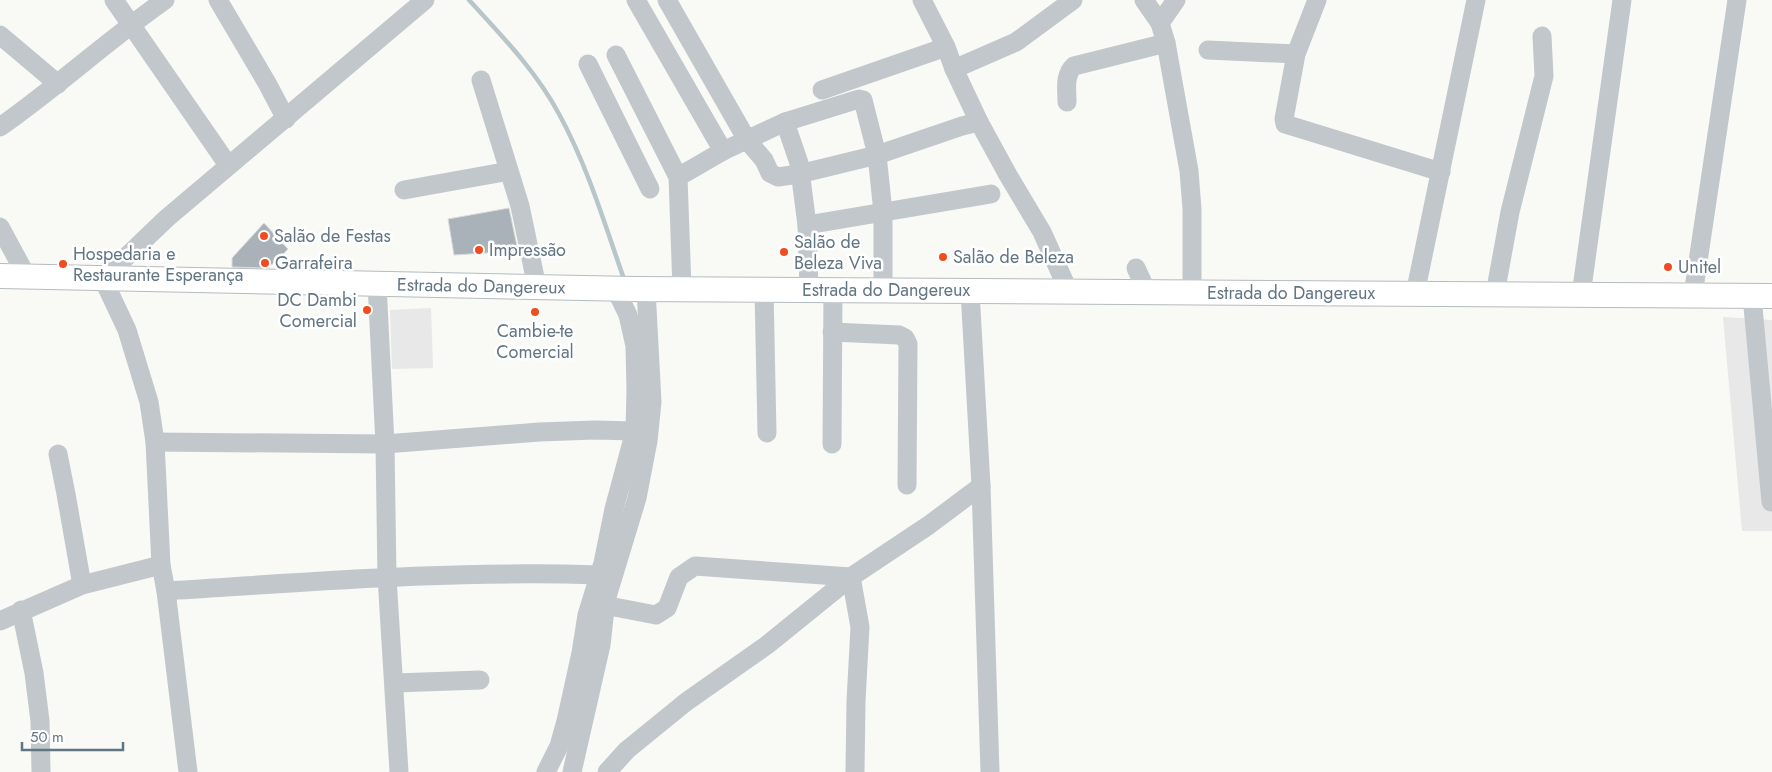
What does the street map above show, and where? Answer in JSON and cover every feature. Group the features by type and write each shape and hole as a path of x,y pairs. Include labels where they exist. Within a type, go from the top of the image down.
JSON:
{"main road":[{"name":"Estrada do Dangereux","path":"0,276 628,289 1762,296"}],"street":[{"path":"114,0 228,165"},
{"path":"0,127 165,0"},
{"path":"218,0 286,119"},
{"path":"188,772 166,590 160,565 155,442 149,402 127,330 103,279 167,218 228,165 286,119 425,0"},
{"path":"636,0 723,151"},
{"path":"667,0 747,140 764,160 773,176 799,174 877,155 979,122"},
{"path":"922,0 946,47 954,69 979,122 1042,232 1069,292"},
{"path":"954,69 1016,42 1073,0"},
{"path":"1144,0 1160,22 1166,43 1189,171 1192,209 1192,292"},
{"path":"1160,22 1176,0"},
{"path":"1317,0 1296,54 1284,119 1285,124 1441,172"},
{"path":"1415,294 1476,0"},
{"path":"1581,295 1622,0"},
{"path":"1693,295 1737,0"},
{"path":"0,35 58,84"},
{"path":"1495,294 1510,212 1544,76 1542,36"},
{"path":"1067,102 1067,79 1069,71 1074,66 1166,43"},
{"path":"822,90 946,47"},
{"path":"1208,50 1296,54"},
{"path":"616,56 678,177 682,289"},
{"path":"588,64 650,189"},
{"path":"482,80 520,206 537,287"},
{"path":"678,177 723,151 785,122 859,99 863,100 877,155 883,212 883,290"},
{"path":"785,122 797,155 807,225 809,290"},
{"path":"629,148 658,137"},
{"path":"404,190 509,172"},
{"path":"807,225 992,194"},
{"path":"0,227 27,277"},
{"path":"1136,268 1147,292"},
{"path":"377,284 385,444 387,577 399,772"},
{"path":"546,772 559,746 566,720 581,653 587,615 599,575 635,431 635,346 628,315 628,289"},
{"path":"572,772 601,645 606,600 637,498 648,441 652,402 628,289"},
{"path":"764,290 767,433"},
{"path":"832,290 832,444"},
{"path":"970,291 982,486 990,772"},
{"path":"1762,296 1771,502"},
{"path":"832,332 899,335 905,338 908,344 907,485"},
{"path":"155,442 385,444 539,432 635,431"},
{"path":"58,454 82,585"},
{"path":"607,772 627,750 686,702 767,645 851,577 929,525 982,486"},
{"path":"0,621 21,610 82,585 160,565"},
{"path":"607,604 609,606 656,615 667,608 679,577 694,566 851,577"},
{"path":"166,590 387,577 543,573 599,575"},
{"path":"851,577 860,627 855,772"},
{"path":"21,610 38,702 41,772"},
{"path":"395,684 480,680"}],"shaded area":[{"path":"431,308 433,368 392,369 390,310"},
{"path":"1723,317 1772,320 1772,531 1742,531"}],"building":[{"path":"509,208 518,251 454,255 448,219"},
{"name":"Salão de Festas","path":"264,223 288,249 275,263 263,268 232,267 232,258"}],"waterway":[{"path":"469,0 529,69 559,114 587,175 625,282"}],"place":[{"name":"Salão de Festas","path":"264,236"},
{"name":"Impressão","path":"479,250"},
{"name":"Salão de Beleza Viva","path":"784,252"},
{"name":"Salão de Beleza","path":"943,257"},
{"name":"Garrafeira","path":"265,263"},
{"name":"Hospedaria e Restaurante Esperança","path":"63,264"},
{"name":"Unitel","path":"1668,267"},
{"name":"DC Dambi Comercial","path":"367,310"},
{"name":"Cambie-te Comercial","path":"535,312"}]}
